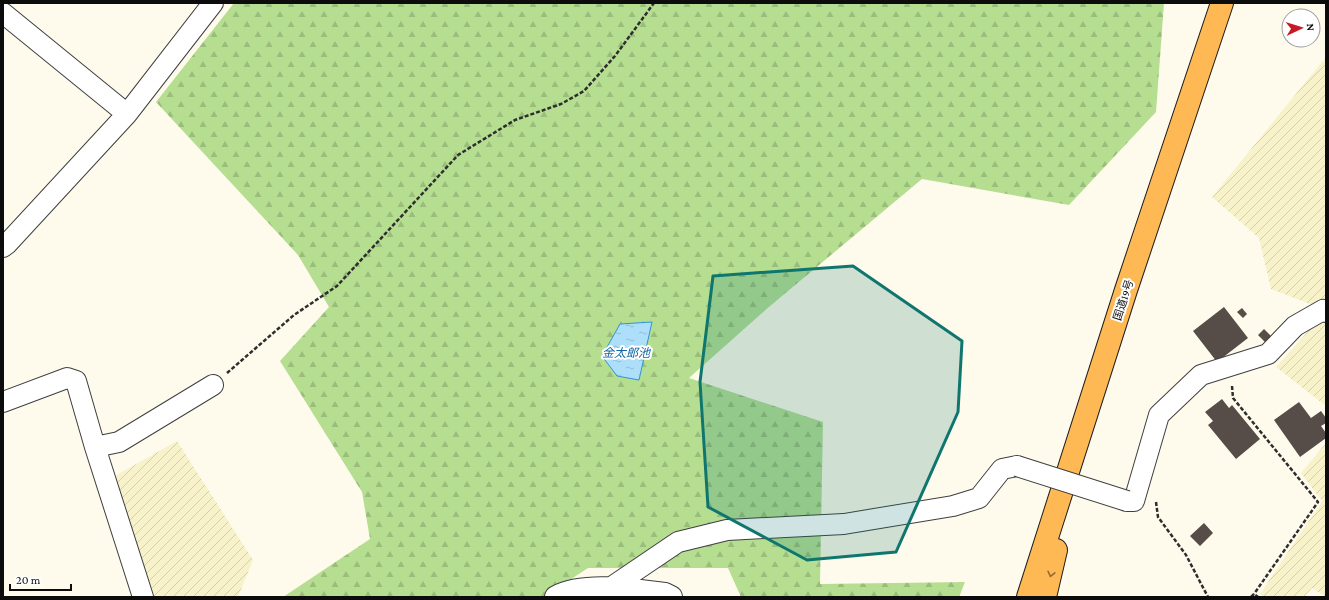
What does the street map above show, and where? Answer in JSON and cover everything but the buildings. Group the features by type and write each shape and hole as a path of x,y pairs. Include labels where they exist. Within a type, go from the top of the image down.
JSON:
{"highway":[{"name":"国道19号","path":"1028,597 1126,290 1222,3"},
{"name":"国道19号","path":"1045,597 1060,535 1134,301 1233,3"}],"street":[{"path":"4,244 127,114 213,3"},
{"path":"3,13 127,114"},
{"path":"610,588 678,542 727,530 844,524 953,506 979,498 1002,469 1017,466 1126,501 1134,501 1159,415 1201,376 1268,354 1295,326 1323,310 1326,312"},
{"path":"3,402 66,378 76,380 95,447 144,597"},
{"path":"95,447 119,442 213,385"},
{"path":"556,597 565,592 610,588 666,594 671,597"}],"path":[{"path":"213,385 294,315 337,286 458,155 515,120 561,104 584,91 615,56 654,3"},
{"path":"1230,366 1233,398 1318,502 1251,597"},
{"path":"1156,501 1158,517 1186,555 1208,597"},
{"path":"1254,594 1258,597"}],"highlighted area":[{"path":"853,266 962,341 958,412 896,552 807,560 708,507 700,382 713,276"}],"shaded area":[{"path":"1326,57 1326,310 1271,289 1259,238 1212,197"},
{"path":"1321,317 1326,320 1326,406 1276,367"},
{"path":"177,441 253,560 238,597 150,597 106,481"},
{"path":"1326,443 1326,597 1312,588 1304,597 1264,597 1260,594 1322,501 1301,473"}],"green space":[{"path":"234,3 1164,3 1156,112 1069,205 922,179 770,306 689,378 823,422 820,584 965,582 959,597 741,597 728,568 588,568 544,597 283,597 370,539 362,492 280,361 329,307 298,255 156,102"}],"water":[{"name":"金太郎池","path":"652,322 639,380 617,376 602,356 620,324"}]}
